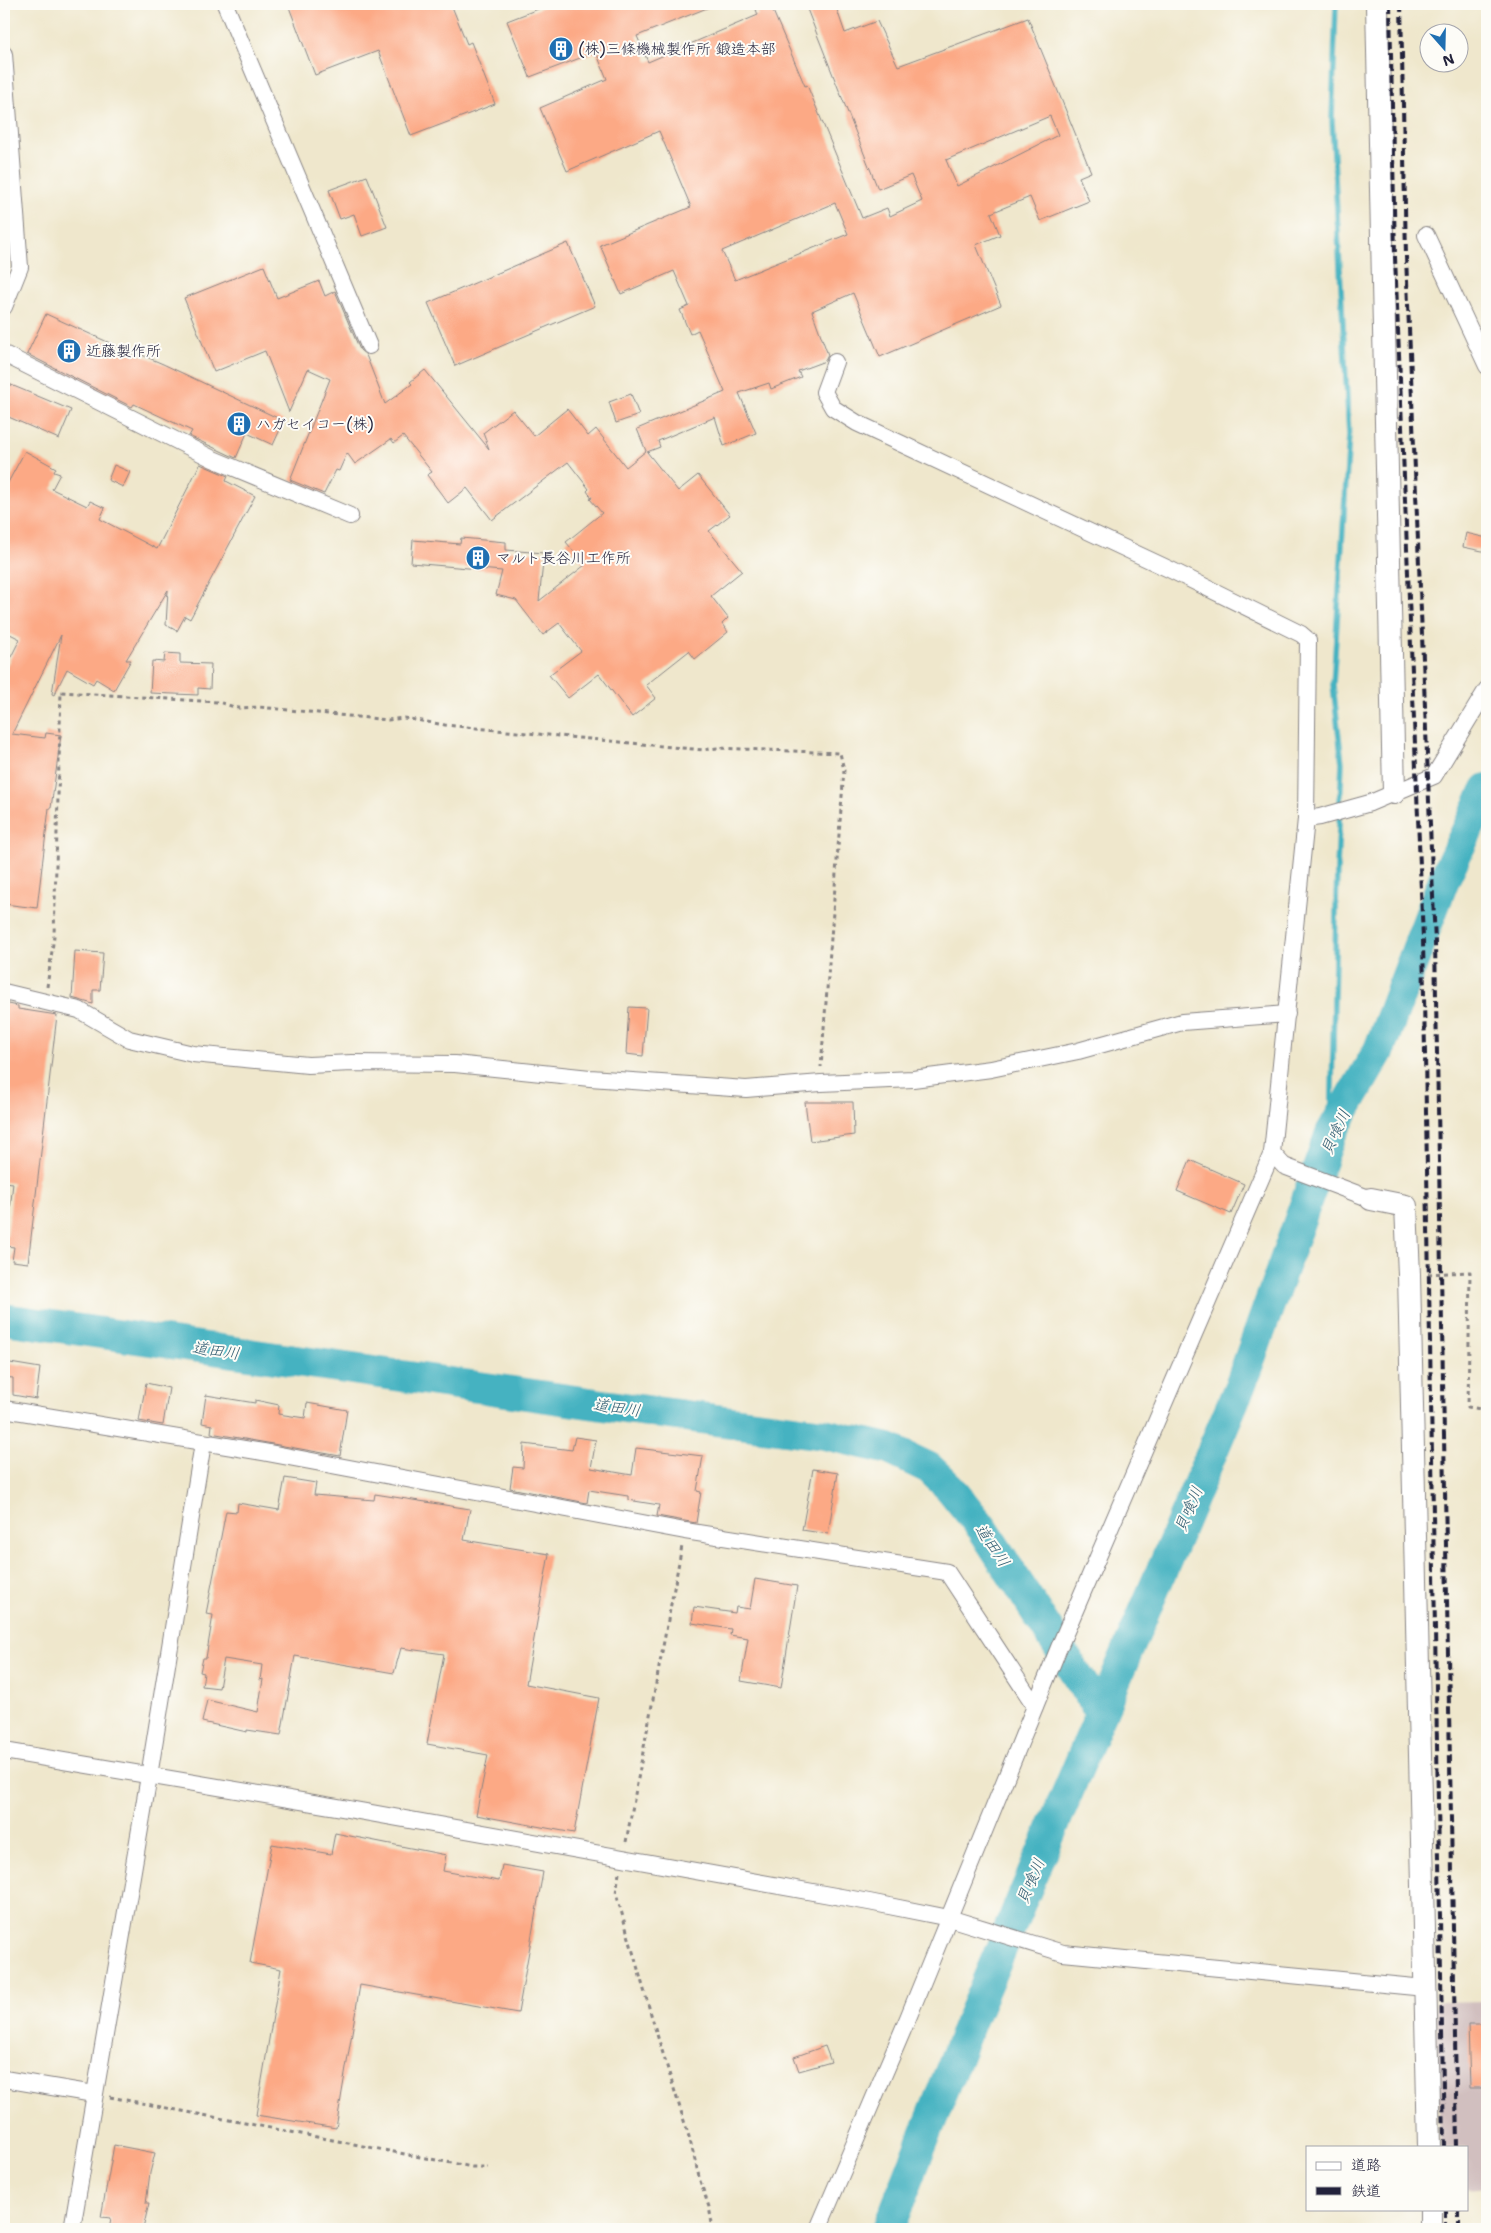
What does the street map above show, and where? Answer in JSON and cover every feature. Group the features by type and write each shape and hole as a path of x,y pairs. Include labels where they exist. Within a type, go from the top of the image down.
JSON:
{"street":[{"path":"225,4 369,346"},
{"path":"1377,4 1394,793"},
{"path":"4,54 20,267 4,307"},
{"path":"1426,235 1487,366"},
{"path":"4,354 213,458 350,516"},
{"path":"818,2229 953,1919 1038,1700 1272,1153 1287,1014 1313,818 1308,640 1301,634 1171,570 857,423 833,408 824,392 835,362"},
{"path":"1313,818 1370,803 1434,776 1487,689"},
{"path":"4,992 79,1010 129,1039 193,1054 308,1065 455,1064 590,1078 746,1089 821,1082 913,1080 991,1069 1078,1051 1182,1022 1287,1014"},
{"path":"1272,1153 1284,1166 1371,1199 1406,1206 1410,1275 1429,2146"},
{"path":"4,1409 470,1490 685,1531 947,1572 1038,1700"},
{"path":"72,2229 203,1443"},
{"path":"4,1751 337,1807 953,1919 1063,1953 1426,1988"},
{"path":"4,2079 94,2094"},
{"path":"1431,2210 1431,2229"}],"path":[{"path":"43,1001 54,936 61,692 218,702 238,708 260,707 388,720 404,718 444,725 703,750 743,749 840,753 844,770 821,1057 821,1082"},
{"path":"1410,1275 1470,1272 1468,1407 1487,1410"},
{"path":"685,1531 616,1893 690,2140 700,2181 709,2207 713,2229"},
{"path":"94,2094 472,2167 488,2167"}],"shaded area":[{"path":"1487,2001 1487,2187 1468,2189 1468,2146 1440,2146 1436,2002"}],"building":[{"path":"298,4 451,4 467,44 471,42 495,104 411,136 378,51 315,75 289,7"},
{"path":"551,4 717,4 637,36 648,62 758,15 754,4 770,4 805,86 807,85 862,218 887,208 890,216 922,201 911,175 878,189 805,4 835,4 845,33 877,21 898,66 1028,18 1091,172 1079,177 1089,201 1040,221 1030,197 991,213 1000,235 976,245 1001,305 880,357 853,293 812,311 828,355 825,361 798,371 801,377 771,389 769,383 739,393 756,433 724,446 715,417 658,441 660,447 647,452 678,491 698,475 730,515 709,531 742,571 711,596 728,618 722,624 728,632 695,659 689,651 646,685 656,698 632,717 599,674 568,698 549,675 581,651 559,623 543,635 516,600 496,595 502,571 411,563 413,540 460,544 461,538 506,542 506,550 544,553 539,601 585,565 566,542 602,513 590,499 592,498 587,491 589,489 568,462 492,520 467,488 448,503 427,475 432,472 403,436 394,443 391,439 355,464 347,453 339,471 336,470 324,494 290,480 330,379 308,369 289,412 265,351 214,372 184,298 264,266 277,298 319,281 325,296 335,291 360,350 366,355 385,404 412,384 410,382 425,370 489,449 483,433 513,410 534,436 567,409 588,436 596,429 626,467 646,451 637,429 725,392 698,330 690,334 680,310 689,306 674,271 621,294 600,245 691,207 659,131 567,171 540,108 607,79 596,52 530,77 507,21","holes":["1050,116 1058,135 957,186 946,160","835,203 848,234 735,280 722,251"]},
{"path":"367,176 387,227 362,236 354,214 340,219 329,190"},
{"path":"568,243 595,306 455,366 428,303"},
{"path":"46,314 134,354 135,352 163,364 284,421 273,445 247,433 236,458 189,436 192,431 134,404 132,407 27,354"},
{"path":"4,382 71,410 59,439 4,415"},
{"path":"631,394 639,415 616,423 609,402"},
{"path":"25,451 56,468 54,472 60,474 52,489 87,506 90,501 105,508 100,519 157,549 200,464 228,476 226,481 255,496 190,619 185,616 177,631 166,625 168,590 126,660 131,660 114,690 96,679 93,684 67,669 54,695 52,694 61,635 12,734 45,738 46,733 61,735 51,808 49,808 37,908 4,904 4,671 20,639 4,631 4,490"},
{"path":"114,465 130,472 123,487 108,480"},
{"path":"1466,533 1487,538 1487,552 1463,547"},
{"path":"165,653 180,654 180,663 211,664 210,689 198,688 198,695 150,693 152,661 164,662"},
{"path":"75,951 103,953 100,990 93,990 93,1004 72,998"},
{"path":"4,1003 18,1006 18,1009 57,1015 28,1263 12,1261 14,1247 6,1246 13,1183 4,1182"},
{"path":"629,1007 647,1008 643,1056 626,1054"},
{"path":"805,1102 853,1102 854,1135 810,1141"},
{"path":"1190,1160 1244,1184 1231,1214 1177,1191"},
{"path":"4,1362 40,1368 36,1399 13,1395 13,1378 4,1377"},
{"path":"146,1383 169,1388 163,1425 139,1421"},
{"path":"206,1395 255,1403 255,1400 279,1405 278,1414 305,1418 307,1403 347,1410 340,1456 211,1433 212,1425 202,1423"},
{"path":"575,1437 596,1440 591,1468 632,1475 636,1448 703,1456 697,1491 701,1492 696,1523 657,1516 659,1505 628,1500 628,1496 589,1490 587,1503 510,1488 513,1467 523,1468 524,1444 572,1450"},
{"path":"813,1469 838,1473 828,1534 802,1530"},
{"path":"285,1478 316,1483 314,1495 374,1500 375,1494 470,1509 464,1540 549,1554 526,1684 599,1698 574,1833 476,1815 488,1755 427,1744 444,1654 401,1648 394,1673 295,1656 281,1735 247,1730 247,1732 202,1722 207,1700 258,1712 263,1679 260,1680 262,1665 224,1659 219,1688 202,1686 204,1673 200,1672 203,1658 206,1658 213,1615 206,1614 226,1511 237,1512 238,1503 279,1510"},
{"path":"755,1579 797,1586 781,1688 741,1681 748,1638 730,1635 731,1629 692,1623 694,1607 735,1613 736,1607 750,1609"},
{"path":"335,1833 446,1855 443,1871 499,1881 502,1865 543,1872 518,2013 360,1985 336,2128 256,2115 281,1969 250,1963 272,1844 331,1854"},
{"path":"1468,2024 1487,2024 1487,2088 1470,2088"},
{"path":"825,2046 831,2062 799,2071 794,2057"},
{"path":"114,2145 155,2153 146,2203 149,2203 143,2229 109,2229 111,2218 101,2217"}],"waterway":[{"path":"1331,1133 1337,868 1342,763 1333,685 1349,435 1332,120 1336,4"},
{"name":"貝喰川","path":"888,2229 970,2022 1240,1386 1331,1133 1379,1050 1444,879 1487,789"},
{"name":"道田川","path":"4,1319 624,1408 824,1434 889,1449 929,1468 950,1488 983,1529 1101,1713"}],"railway":[{"path":"1390,4 1395,257 1423,939 1444,2146"},
{"path":"1401,4 1406,257 1435,943 1457,2146"},
{"path":"1446,2210 1446,2229"},
{"path":"1459,2210 1459,2229"}],"place":[{"name":"(株)三條機械製作所 鍛造本部","path":"561,49"},
{"name":"近藤製作所","path":"69,351"},
{"name":"ハガセイコー(株)","path":"239,424"},
{"name":"マルト長谷川工作所","path":"478,558"}]}
